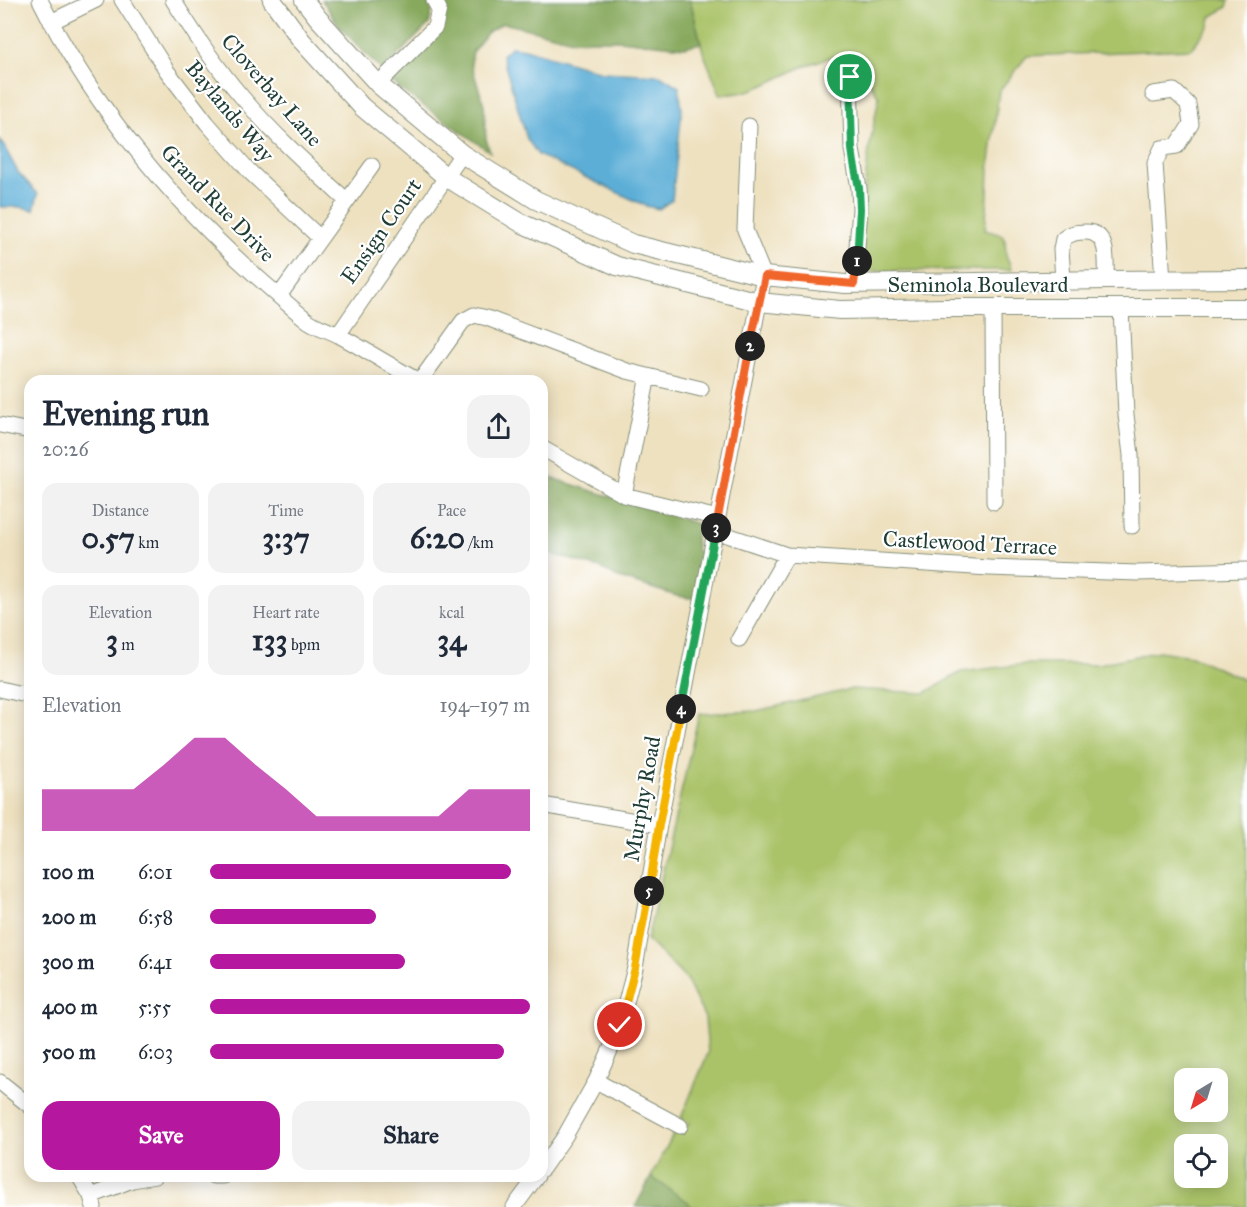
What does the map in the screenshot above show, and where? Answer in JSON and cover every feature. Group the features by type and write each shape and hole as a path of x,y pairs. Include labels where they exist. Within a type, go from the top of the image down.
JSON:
{"main road":[{"name":"Seminola Boulevard","path":"273,0 302,40 362,107 446,177 520,223 617,266 759,302 840,310 1247,308"},
{"name":"Seminola Boulevard","path":"304,0 378,84 462,154 536,200 633,244 765,276 854,284 1247,279"}],"street":[{"name":"Grand Rue Drive","path":"40,0 85,80 125,136 166,188 223,246 309,322 338,334 409,375"},
{"path":"51,22 96,0"},
{"name":"Baylands Way","path":"122,0 167,71 205,121 250,172 320,238"},
{"name":"Cloverbay Lane","path":"173,0 202,46 242,97 285,144 347,201"},
{"path":"378,84 435,27 439,9 434,0"},
{"path":"850,77 852,149 860,209 854,284"},
{"path":"1153,94 1174,91 1188,104 1191,124 1177,146 1162,148 1155,163 1162,280"},
{"path":"749,126 745,230 765,276"},
{"name":"Ensign Court","path":"338,334 462,154"},
{"path":"279,296 372,166"},
{"path":"1063,280 1061,249 1063,240 1074,233 1090,232 1104,242 1106,279"},
{"name":"Murphy Road","path":"548,1160 565,1136 596,1081 612,1046 635,968 659,825 765,276"},
{"path":"993,308 994,502"},
{"path":"1120,308 1126,415 1131,455 1132,526"},
{"path":"423,375 463,321 474,315 627,371 701,389"},
{"path":"624,495 648,376"},
{"path":"0,425 24,430"},
{"path":"548,451 624,495 717,525"},
{"name":"Castlewood Terrace","path":"717,525 788,555 989,568 1138,573 1247,570"},
{"path":"739,639 788,555"},
{"path":"0,689 24,695"},
{"path":"548,806 659,825"},
{"path":"596,1081 680,1126"},
{"path":"0,1082 24,1101"},
{"path":"83,1182 93,1201 128,1182"},
{"path":"514,1207 533,1182"}],"green space":[{"path":"322,0 426,0 432,11 429,24 382,71 340,27"},
{"path":"442,0 690,0 701,43 684,47 619,40 573,40 503,23 488,32 473,51 471,64 484,105 486,139 490,152 401,90 391,80 439,31"},
{"path":"690,0 1229,0 1227,7 1211,17 1209,26 1191,49 1027,56 999,91 989,169 985,230 1002,235 1011,270 860,271 865,184 879,97 866,77 832,57 800,68 752,90 720,94 703,52"},
{"path":"548,477 698,524 695,538 697,552 705,554 696,599 677,596 616,577 603,569 548,553"},
{"path":"1159,651 1191,656 1247,683 1247,1207 691,1207 651,1177 675,1131 682,1134 689,1123 681,1118 708,1053 705,1018 686,979 647,940 699,714 756,711 852,689 925,693 961,672 1027,664 1099,664"},
{"path":"651,1177 688,1202 691,1207 635,1207"}],"water":[{"path":"511,47 602,72 660,75 679,87 682,110 672,200 659,209 646,206 538,155 527,139 502,55"},
{"path":"0,139 18,172 38,194 34,210 21,207 0,207"}],"route":[{"path":"620,1025 635,968 659,825 765,276 854,284 860,209 852,149 850,77"}]}
